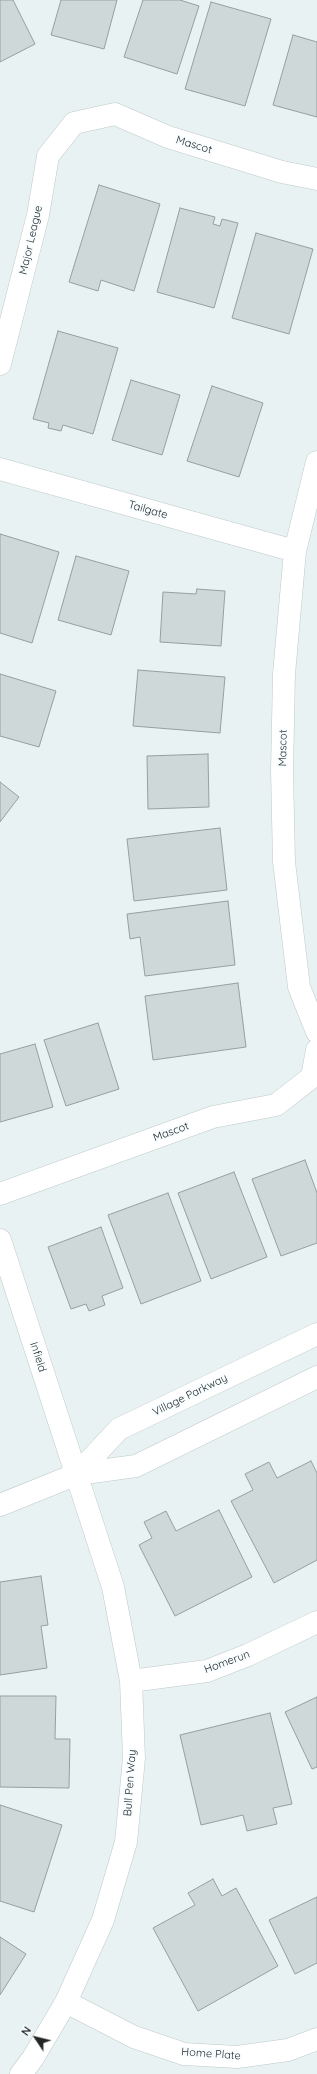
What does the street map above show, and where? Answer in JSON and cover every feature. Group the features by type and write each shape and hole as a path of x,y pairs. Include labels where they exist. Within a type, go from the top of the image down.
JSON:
{"street":[{"name":"Mascot","path":"74,123 115,114 168,137 282,172 317,179"},
{"name":"Major League","path":"0,364 38,215 48,156 74,123"},
{"name":"Mascot","path":"317,462 295,551 284,674 282,771 284,862 299,987 317,1032"},
{"name":"Tailgate","path":"0,469 295,551"},
{"name":"Mascot","path":"0,1194 213,1117 276,1105 312,1077 317,1050"},
{"name":"Infield","path":"0,1240 76,1474"},
{"name":"Village Parkway","path":"76,1474 119,1429 317,1334"},
{"name":"Village Parkway","path":"0,1505 76,1474 136,1466 317,1377"},
{"name":"Bull Pen Way","path":"21,2074 33,2058 66,2002 103,1920 126,1842 134,1758 131,1681 113,1587 76,1474"},
{"name":"Homerun","path":"131,1681 207,1671 248,1655 317,1622"},
{"name":"Home Plate","path":"66,2002 134,2038 184,2054 237,2057 288,2050 317,2040"}],"building":[{"path":"0,0 13,0 35,44 0,62"},
{"path":"61,0 117,0 104,49 51,35"},
{"path":"143,0 180,0 199,6 177,74 124,57"},
{"path":"211,2 271,19 245,106 185,89"},
{"path":"293,35 317,42 317,117 273,105"},
{"path":"99,185 160,204 134,291 101,280 98,291 69,282"},
{"path":"180,208 215,217 213,224 220,226 222,219 238,223 214,308 157,292"},
{"path":"256,233 313,249 289,334 232,318"},
{"path":"58,331 118,348 93,434 63,425 61,431 48,428 49,423 33,419"},
{"path":"131,380 180,395 162,455 112,440"},
{"path":"212,386 263,403 239,477 187,461"},
{"path":"0,534 59,552 32,643 0,633"},
{"path":"76,556 129,571 111,635 58,620"},
{"path":"197,589 225,591 221,646 160,642 163,592 196,594"},
{"path":"138,670 225,677 220,733 133,726"},
{"path":"0,674 56,691 39,747 0,736"},
{"path":"208,754 209,807 148,809 147,756"},
{"path":"0,782 19,797 0,822"},
{"path":"220,828 227,890 134,901 127,839"},
{"path":"228,901 235,965 145,976 140,937 130,939 127,914"},
{"path":"238,983 246,1047 153,1060 145,996"},
{"path":"98,1023 119,1089 66,1106 44,1040"},
{"path":"35,1044 53,1107 0,1122 0,1054"},
{"path":"305,1160 317,1193 317,1243 281,1256 252,1179"},
{"path":"234,1172 267,1257 211,1279 178,1193"},
{"path":"168,1193 201,1281 141,1304 108,1215"},
{"path":"101,1227 123,1288 102,1296 105,1305 89,1311 86,1304 71,1309 48,1247"},
{"path":"311,1461 317,1473 317,1560 274,1583 231,1501 253,1490 245,1474 269,1462 277,1478"},
{"path":"219,1510 252,1577 175,1616 139,1545 152,1538 144,1522 166,1511 176,1531"},
{"path":"41,1576 48,1625 41,1626 47,1668 0,1675 0,1582"},
{"path":"0,1696 56,1696 55,1739 70,1739 69,1788 0,1787"},
{"path":"317,1697 317,1767 312,1769 285,1712"},
{"path":"270,1713 292,1804 273,1808 277,1824 247,1831 243,1815 201,1825 180,1735"},
{"path":"0,1805 62,1825 34,1912 0,1901"},
{"path":"213,1879 222,1896 236,1888 278,1966 198,2011 153,1928 195,1905 188,1893"},
{"path":"317,1897 317,1963 295,1974 269,1920"},
{"path":"0,1937 26,1954 0,1995"}]}
